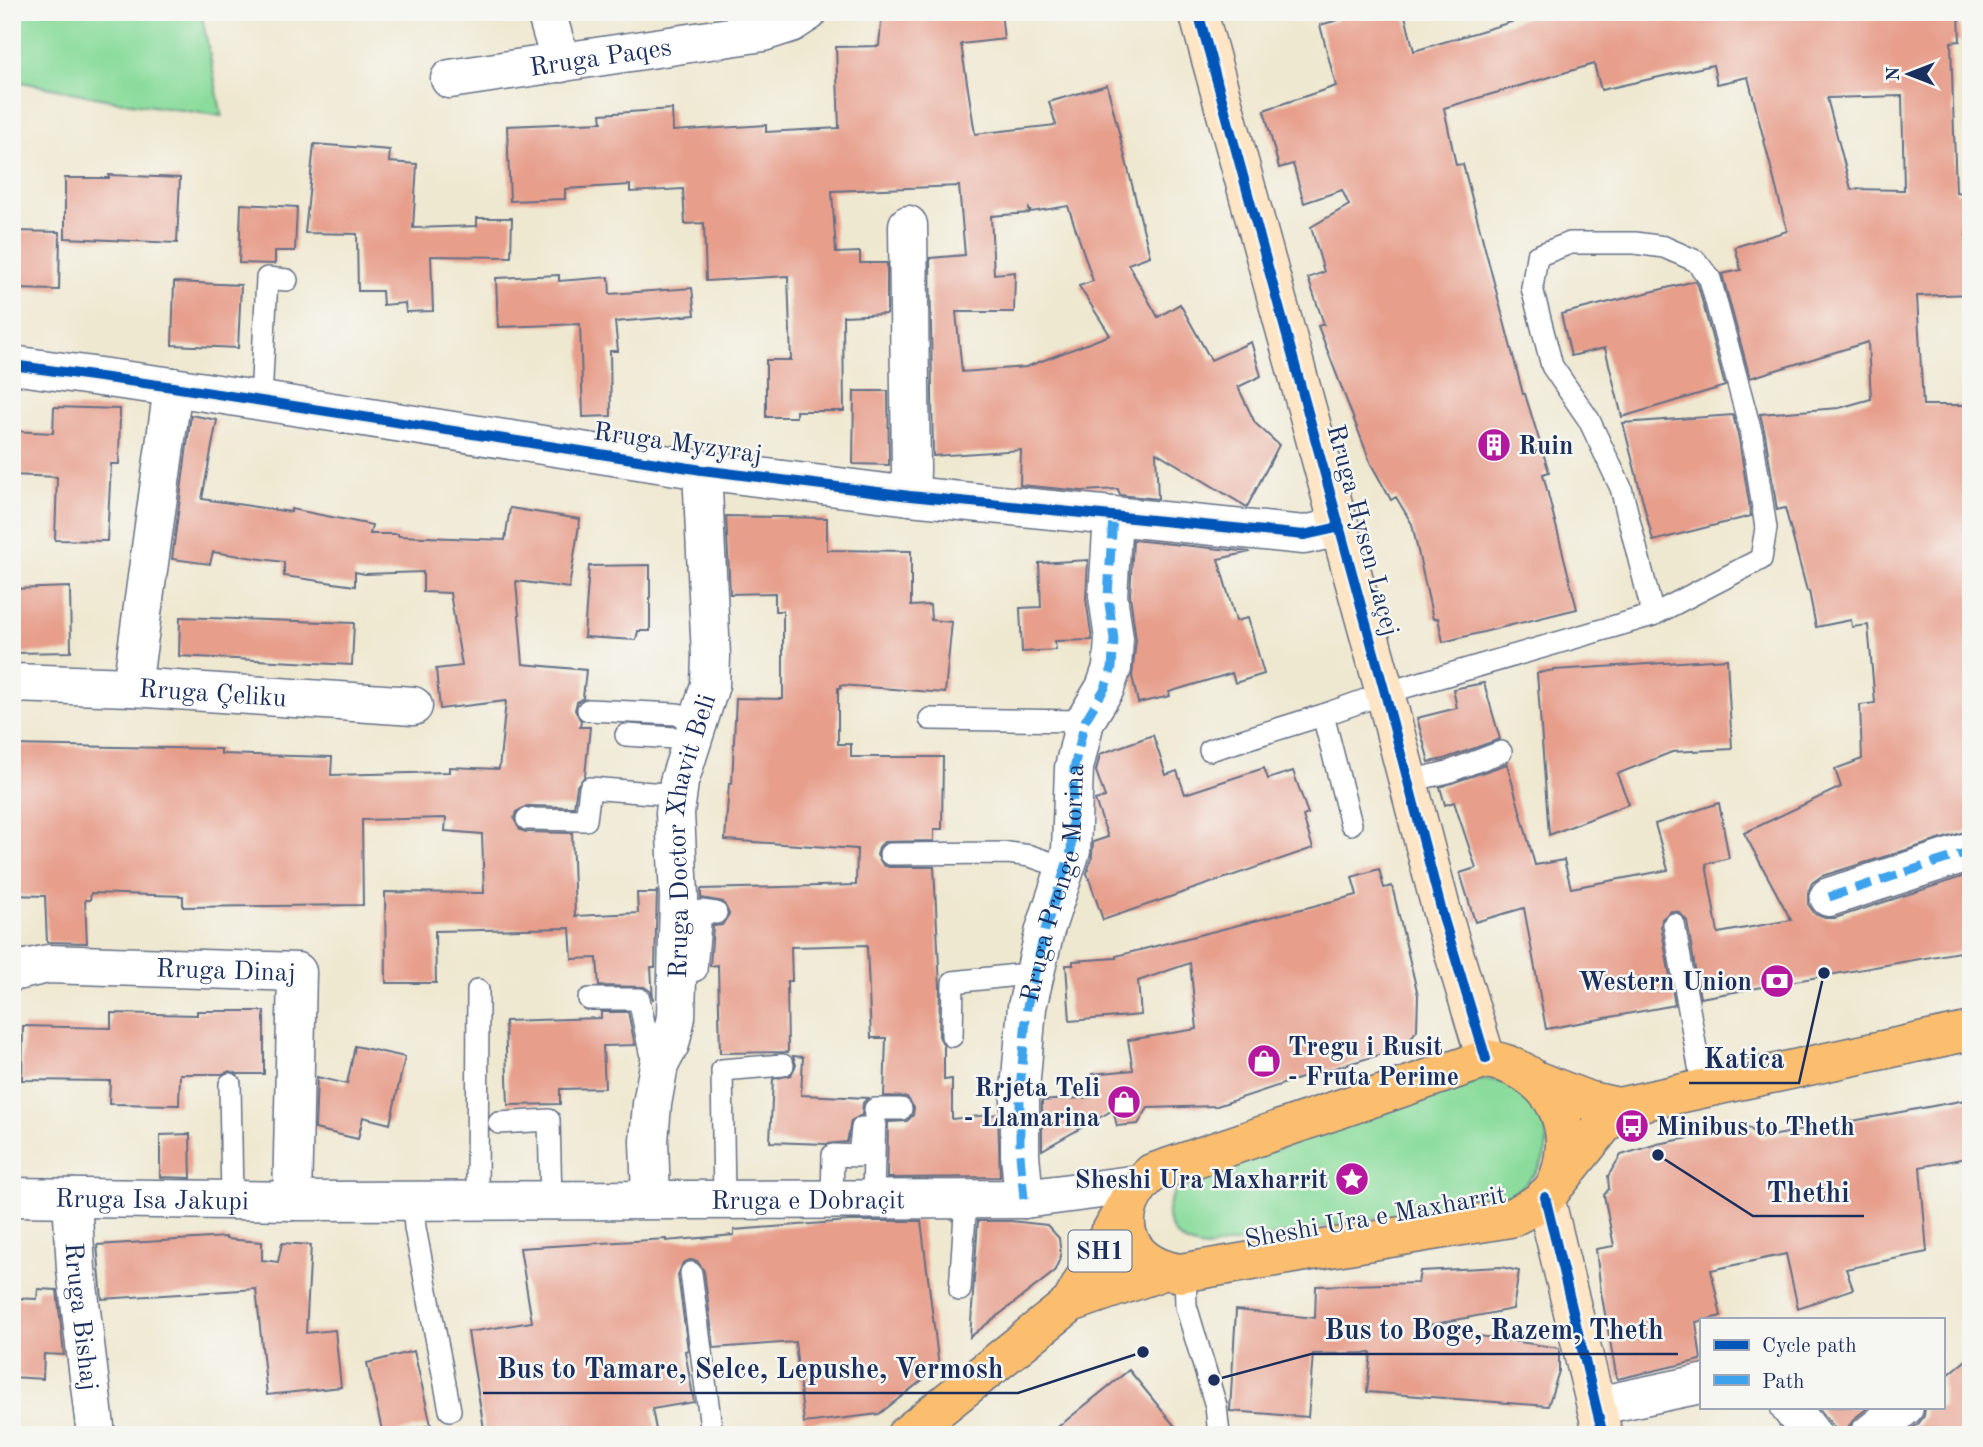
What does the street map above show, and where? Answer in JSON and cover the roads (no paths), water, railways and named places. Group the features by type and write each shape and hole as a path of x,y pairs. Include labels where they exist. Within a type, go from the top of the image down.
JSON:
{"main road":[{"name":"Rruga Hysen Laçej","path":"1198,12 1409,781 1448,934 1486,1059"},
{"path":"1134,1192 1152,1173 1486,1059 1514,1065 1538,1081 1587,1100 1618,1107 1971,1031"},
{"path":"1538,1081 1556,1104 1565,1131 1564,1160 1549,1192 1600,1421"},
{"name":"SH1","path":"1549,1192 1618,1107"},
{"name":"SH1","path":"1134,1192 1126,1217 1135,1250 1147,1263 1174,1272"},
{"name":"SH1","path":"1072,1303 1134,1192"},
{"name":"Sheshi Ura e Maxharrit","path":"1174,1272 1510,1218 1527,1210 1549,1192"},
{"name":"SH1","path":"906,1435 1072,1303 1174,1272"}],"street":[{"path":"546,12 561,62"},
{"name":"Rruga Paqes","path":"450,79 763,32 796,16"},
{"path":"908,225 910,496"},
{"name":"Rruga Myzyraj","path":"12,365 261,400 702,470 910,496 1304,535 1340,527"},
{"path":"132,687 173,387"},
{"name":"Rruga Doctor Xhavit Beli","path":"651,1199 649,1141 652,1104 659,1065 670,1044 676,1017 679,897 675,813 677,795 710,685 702,470"},
{"path":"1085,721 1105,688 1112,668 1114,639 1108,596 1113,516"},
{"name":"Rruga Çeliku","path":"12,683 132,687 413,706"},
{"name":"Rruga Prenge Morina","path":"1024,1199 1020,1154 1020,1090 1027,1007 1045,930 1071,851 1074,768 1085,721"},
{"path":"1829,897 1971,851"},
{"name":"Rruga Dinaj","path":"12,972 48,964 297,972 292,1201"},
{"name":"Rruga e Dobraçit","path":"292,1201 1024,1199 1134,1192"},
{"name":"Rruga Isa Jakupi","path":"12,1197 292,1201"},
{"name":"Rruga Bishaj","path":"72,1198 76,1269 96,1435"},
{"path":"1600,1421 1700,1384"},
{"path":"1791,1408 1812,1435"},
{"path":"1869,1435 1903,1408"}],"lane":[{"path":"1210,750 1385,693 1653,615 1761,559 1766,528 1752,436 1710,279 1696,261 1664,247 1634,243 1570,243 1537,256 1532,288 1552,366 1589,420 1621,488 1653,615"},
{"path":"261,400 267,278 287,280"},
{"path":"588,710 677,714 695,730 675,738 626,735"},
{"path":"1323,715 1351,824"},
{"name":"Rruga Prenge Morina","path":"930,719 1085,721"},
{"path":"1409,781 1448,772 1501,752"},
{"path":"527,819 586,820 590,788 677,795"},
{"path":"890,854 1008,853 1030,856 1066,868"},
{"path":"677,979 696,970 701,911 716,913"},
{"path":"1674,924 1703,1089"},
{"path":"952,1036 953,982 1017,975 1033,980"},
{"path":"477,1200 478,990"},
{"path":"589,999 639,999 650,1052 659,1065"},
{"path":"724,1199 722,1070 783,1065"},
{"path":"230,1084 232,1200"},
{"path":"873,1199 875,1109 901,1109"},
{"path":"832,1199 833,1156 859,1156 863,1119"},
{"path":"499,1123 550,1121 551,1200"},
{"path":"960,1290 965,1199"},
{"path":"413,1200 415,1228 450,1410"},
{"path":"1174,1272 1216,1406 1219,1435"},
{"path":"691,1273 712,1435"}],"place":[{"name":"Ruin","path":"1494,445"},
{"name":"Katica","path":"1824,973"},
{"name":"Western Union","path":"1777,981"},
{"name":"Tregu i Rusit - Fruta Perime","path":"1264,1061"},
{"name":"Rrjeta Teli - Llamarina","path":"1124,1102"},
{"name":"Minibus to Theth","path":"1632,1126"},
{"name":"Thethi","path":"1658,1155"},
{"name":"Sheshi Ura Maxharrit","path":"1352,1179"},
{"name":"Bus to Tamare, Selce, Lepushe, Vermosh","path":"1143,1352"},
{"name":"Bus to Boge, Razem, Theth","path":"1214,1380"}]}
